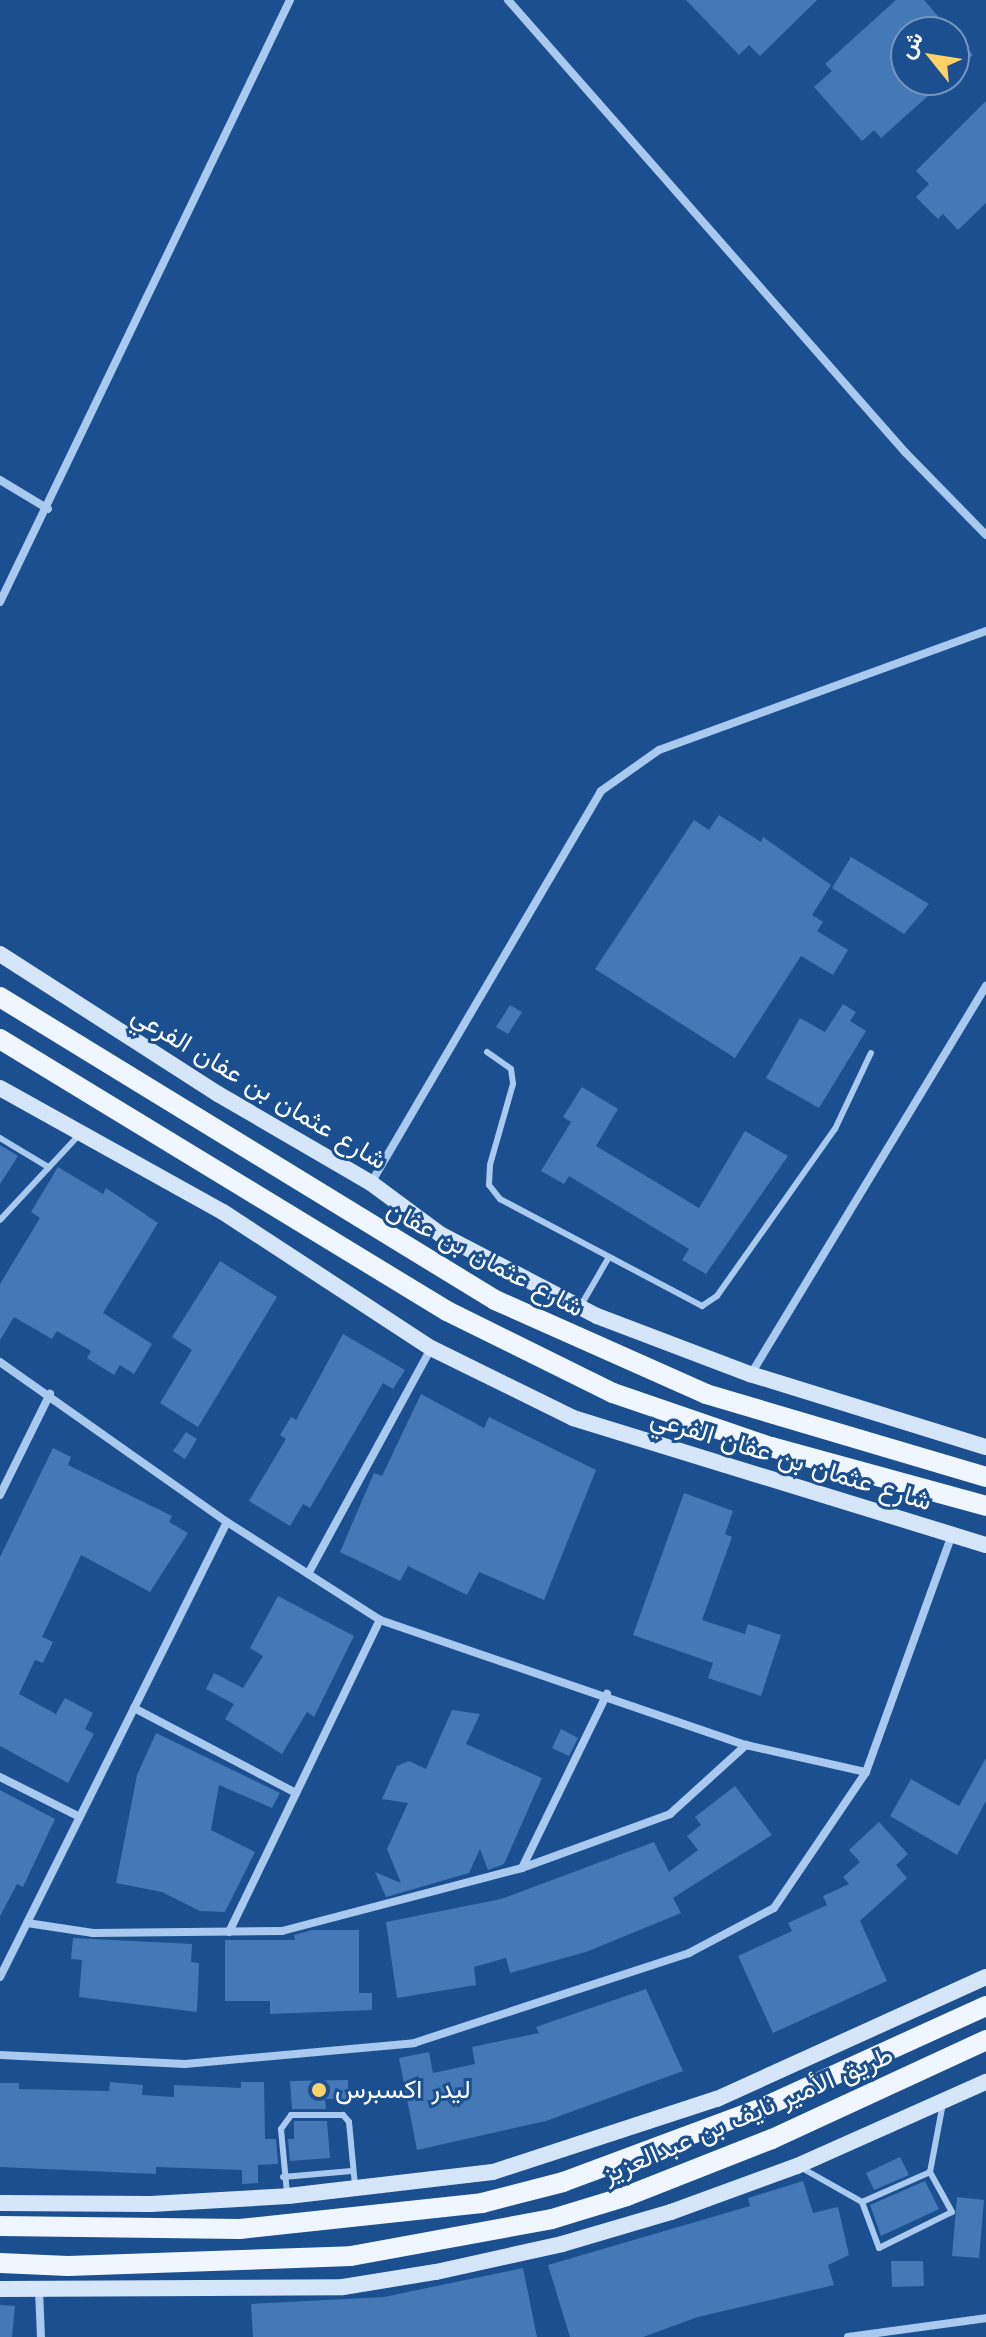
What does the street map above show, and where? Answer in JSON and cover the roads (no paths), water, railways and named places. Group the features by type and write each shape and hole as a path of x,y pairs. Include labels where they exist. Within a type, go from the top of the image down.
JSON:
{"main road":[{"name":"شارع عثمان بن عفان الفرعي","path":"0,954 218,1094 371,1183 440,1234 580,1307 750,1374 986,1447"},
{"name":"شارع عثمان بن عفان","path":"0,997 495,1300 706,1394 986,1477"},
{"path":"0,1039 447,1311 613,1393 771,1447 986,1506"},
{"name":"شارع عثمان بن عفان الفرعي","path":"0,1088 223,1212 431,1348 573,1418 986,1545"},
{"path":"0,2203 151,2204 288,2196 357,2191 493,2172 618,2136 717,2099 986,1977"},
{"name":"طريق الأمير نايف بن عبدالعزيز","path":"0,2226 240,2229 482,2203 577,2177 762,2108 986,2006"},
{"name":"طريق الأمير نايف بن عبدالعزيز","path":"0,2263 68,2266 351,2256 552,2219 627,2196 772,2139 986,2040"},
{"path":"0,2289 343,2287 436,2272 589,2236 797,2166 986,2082"}],"street":[{"path":"0,602 48,509 290,0"},
{"path":"508,0 905,452 986,535"},
{"path":"0,480 48,509"},
{"path":"371,1183 601,791 659,750 986,631"},
{"path":"750,1374 986,986"},
{"path":"308,1574 431,1348"},
{"path":"0,1362 50,1394 227,1522 380,1620 607,1694 746,1745 866,1772"},
{"path":"0,1495 50,1394"},
{"path":"0,1977 227,1522"},
{"path":"0,2055 185,2064 414,2043 689,1953 774,1908 866,1772 952,1534"},
{"path":"229,1932 380,1620"},
{"path":"522,1868 607,1694"},
{"path":"134,1708 296,1793"},
{"path":"27,1923 93,1933 282,1931 522,1868 670,1814 746,1745"},
{"path":"0,1777 80,1817"},
{"path":"39,2290 41,2337"},
{"path":"848,2337 986,2318"}],"lane":[{"path":"487,1052 511,1069 513,1084 489,1185 500,1199 682,1299 708,1304 835,1129 871,1053"},
{"path":"0,1220 80,1134"},
{"path":"0,1138 48,1167"},
{"path":"580,1307 609,1257"},
{"path":"797,2166 862,2202 879,2248 952,2212 930,2172 944,2099"},
{"path":"288,2196 283,2177 281,2129 291,2115 343,2115 349,2122 352,2171 357,2191"},
{"path":"283,2177 352,2171"},
{"path":"862,2202 930,2172"}],"place":[{"name":"ليدر اكسبرس","path":"319,2090"}]}
